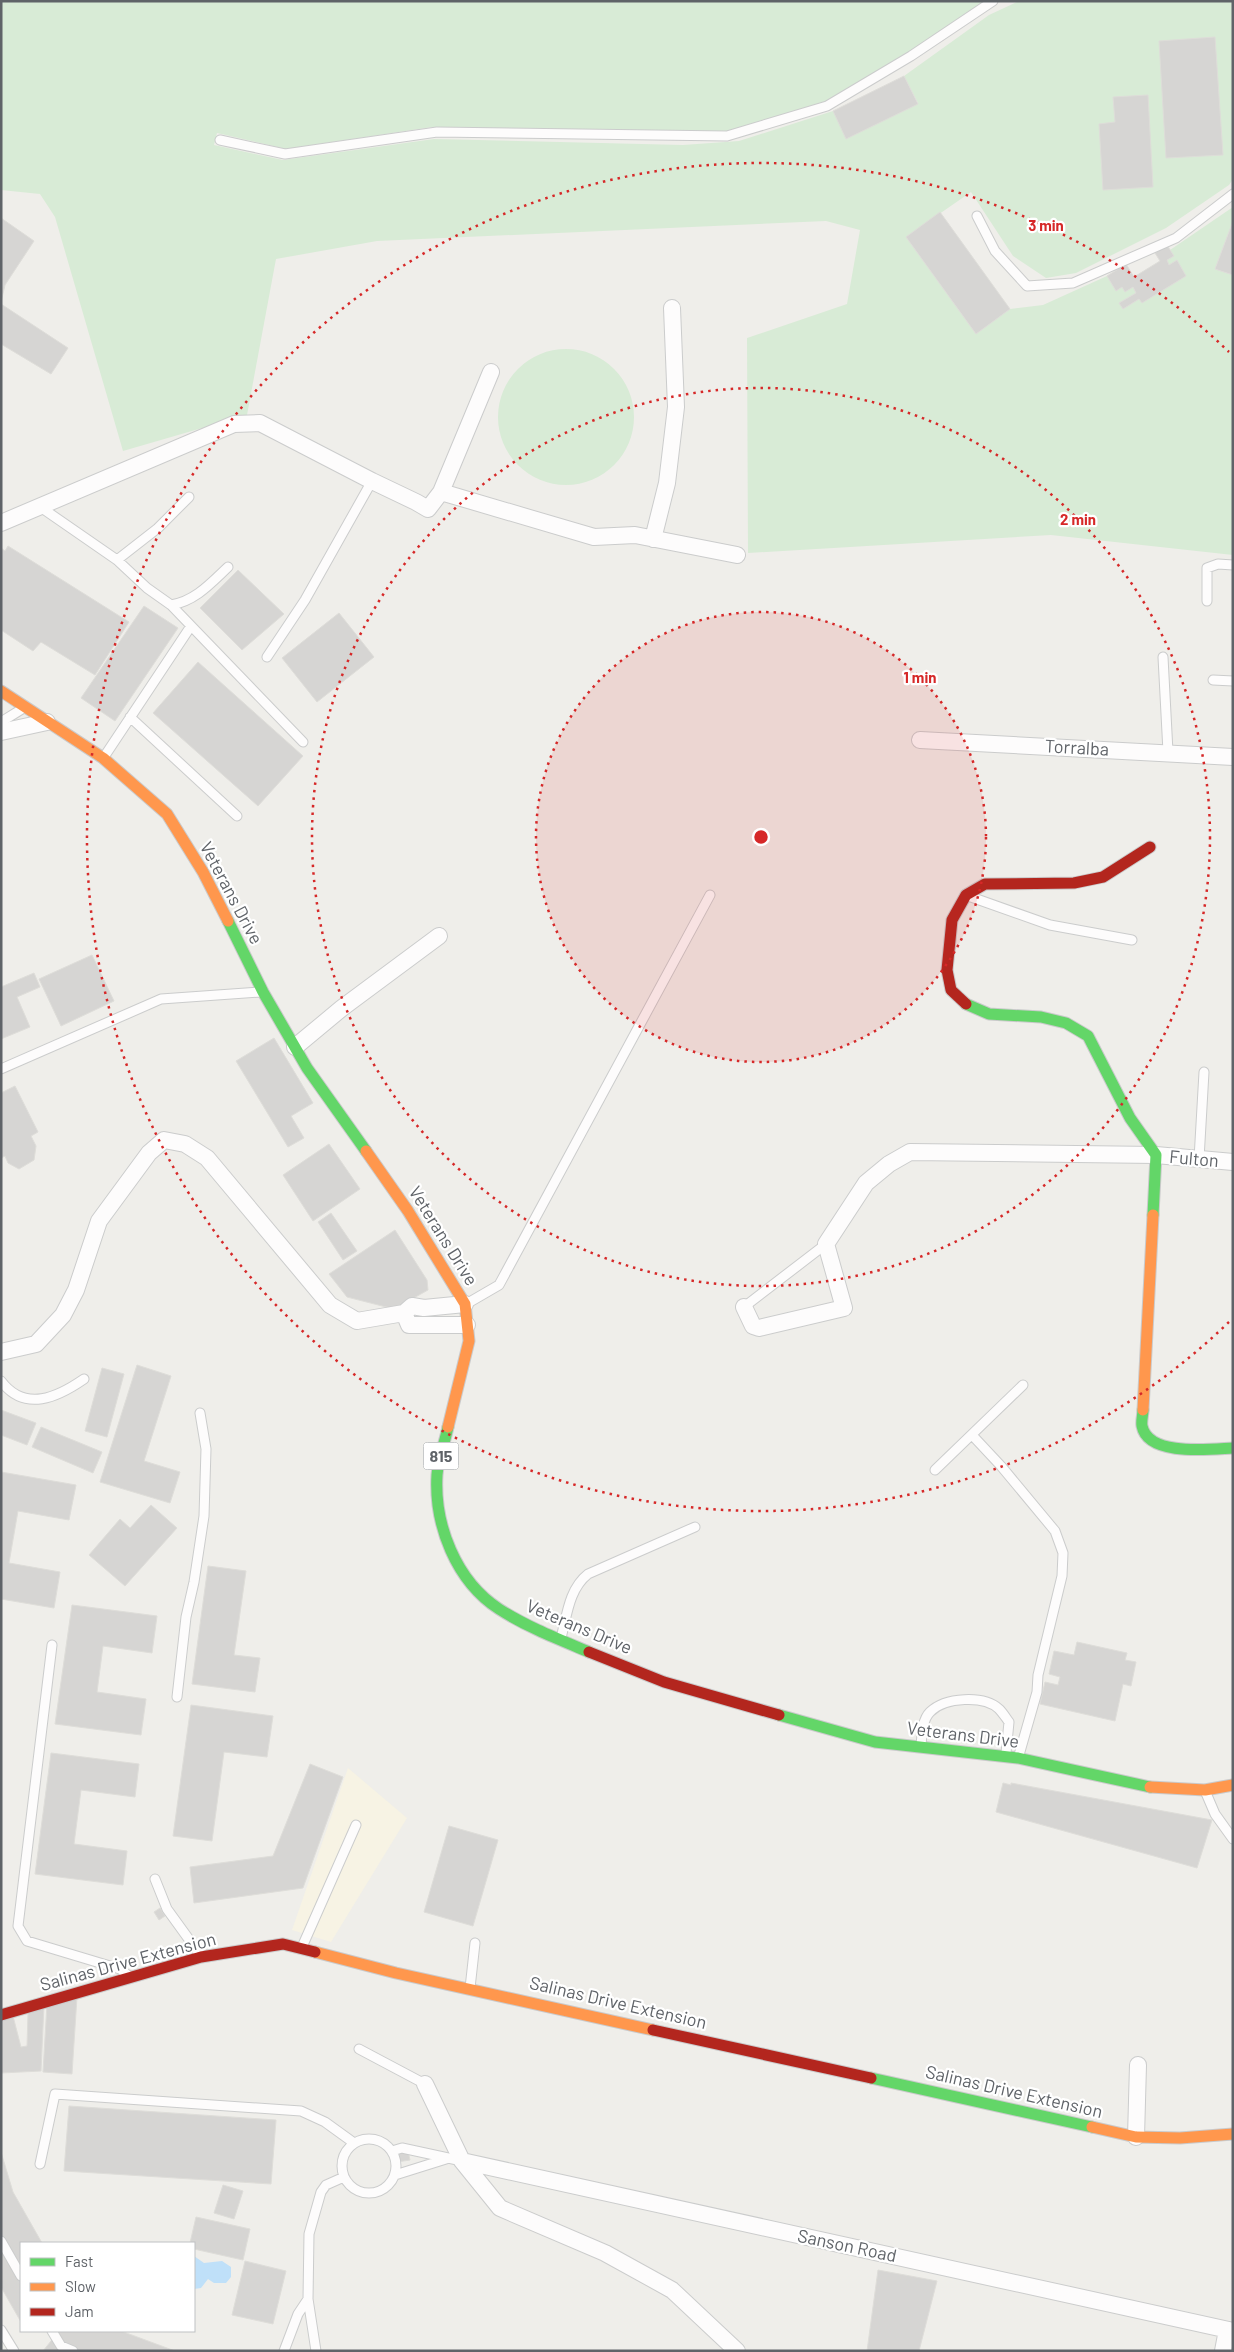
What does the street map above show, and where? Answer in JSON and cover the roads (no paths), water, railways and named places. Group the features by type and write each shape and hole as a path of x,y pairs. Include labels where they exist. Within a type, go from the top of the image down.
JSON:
{"street":[{"path":"653,539 667,483 676,407 672,308"},
{"path":"1,523 234,424 260,423 428,509 441,492 491,372"},
{"path":"441,492 594,537 635,535 738,555"},
{"name":"Veterans Drive","path":"1,691 103,758 167,814 203,872 264,992 307,1068 408,1211 465,1304 469,1341 437,1474 440,1517 452,1554 472,1584 497,1608 539,1632 673,1684 875,1742 1006,1756 1157,1789 1205,1790 1233,1785"},
{"path":"1,732 47,722"},
{"name":"Torralba","path":"920,740 1233,757"},
{"path":"1150,847 1103,877 1074,883 985,884 966,895 952,920 947,970 951,990 969,1007 989,1014 1041,1017 1066,1023 1088,1036 1096,1049 1130,1118 1156,1155 1142,1427 1152,1441 1168,1448 1233,1448"},
{"path":"295,1047 342,1008 439,936"},
{"path":"1,1352 36,1344 63,1315 76,1290 100,1221 148,1153 164,1140 185,1144 207,1158 330,1304 357,1321 404,1313 412,1306 424,1308 465,1304"},
{"name":"Fulton","path":"826,1244 866,1183 889,1164 910,1152 1156,1155 1233,1162"},
{"path":"744,1307 753,1326 759,1328 844,1308 826,1244"},
{"path":"404,1313 408,1325 467,1325"},
{"name":"Salinas Drive Extension","path":"1,2015 201,1957 283,1944 396,1973 1136,2137 1180,2138 1233,2134"},
{"path":"1136,2137 1138,2065"},
{"path":"425,2084 454,2160 500,2208 605,2253 672,2290 737,2351"},
{"name":"Sanson Road","path":"454,2160 1230,2331"},
{"path":"1223,2351 1230,2331"}],"lane":[{"path":"220,140 285,154 437,132 727,136 827,106 911,56 993,1"},
{"path":"978,216 995,251 1027,286 1072,283 1176,238 1233,194"},
{"path":"267,657 305,600 372,481"},
{"path":"117,560 158,528 189,497"},
{"path":"39,506 117,560 147,588 171,605 303,742"},
{"path":"1207,601 1207,568 1218,564 1233,565"},
{"path":"171,605 185,603 198,595 228,567"},
{"path":"103,758 191,626"},
{"path":"1163,656 1168,752"},
{"path":"1213,680 1233,681"},
{"path":"1,722 9,719 25,707"},
{"path":"130,717 237,816"},
{"path":"465,1304 499,1285 710,895"},
{"path":"966,895 1050,925 1132,940"},
{"path":"1,1070 161,999 264,992"},
{"path":"1199,1159 1204,1072"},
{"path":"744,1307 826,1244"},
{"path":"1,1381 21,1397 45,1400 64,1393 84,1379"},
{"path":"935,1470 1023,1386"},
{"path":"177,1697 186,1617 194,1582 204,1516 206,1449 200,1413"},
{"path":"972,1435 1001,1466 1055,1531 1064,1553 1062,1576 1038,1675 1037,1692 1018,1758"},
{"path":"560,1641 572,1596 580,1580 588,1574 695,1527"},
{"path":"52,1645 18,1926 27,1941 120,1969 130,1977"},
{"path":"921,1747 924,1725 930,1712 954,1700 977,1700 999,1709 1009,1722 1006,1756"},
{"path":"1205,1790 1215,1814 1233,1839"},
{"path":"302,1948 356,1825"},
{"path":"155,1879 167,1909 201,1957"},
{"path":"470,1988 475,1943"},
{"path":"359,2050 425,2084"},
{"path":"40,2164 55,2094 301,2111 325,2122 354,2143"},
{"path":"362,2139 379,2140 392,2151 396,2159 395,2175 386,2188 370,2193 355,2189 344,2177 342,2163 344,2156 354,2143 362,2139"},
{"path":"392,2151 402,2148 454,2160"},
{"path":"395,2175 454,2160"},
{"path":"316,2351 308,2299 309,2234 326,2185 344,2177"},
{"path":"1,2241 20,2274"},
{"path":"284,2351 298,2314 308,2299"},
{"path":"1,2330 14,2351"},
{"path":"53,2332 61,2346 72,2351"}],"water":[{"path":"195,2257 204,2263 222,2261 231,2267 231,2277 226,2283 214,2283 208,2279 201,2288 195,2289"}]}
